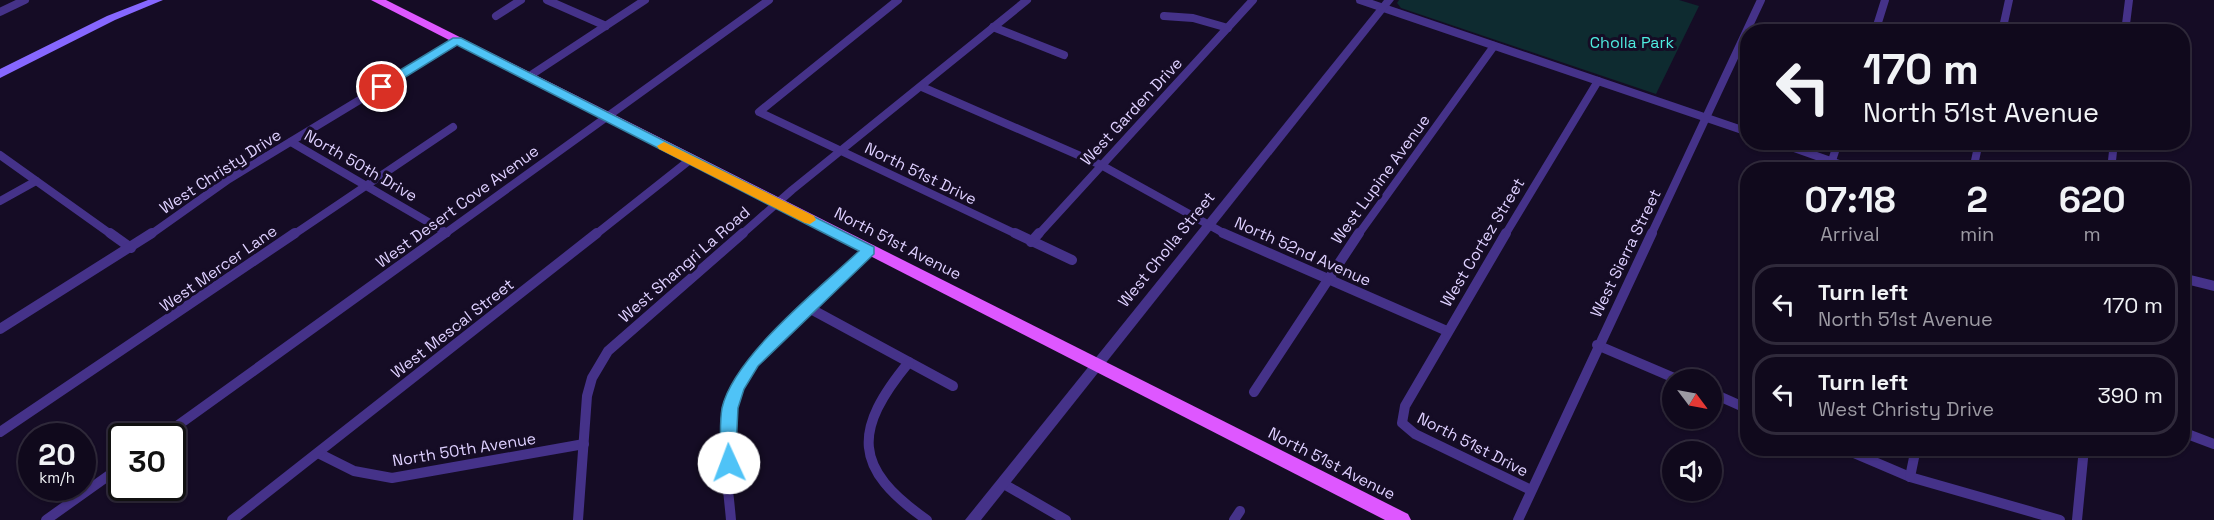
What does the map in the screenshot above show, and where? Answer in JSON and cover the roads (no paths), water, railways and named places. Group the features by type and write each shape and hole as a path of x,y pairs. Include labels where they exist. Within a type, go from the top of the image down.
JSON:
{"main road":[{"path":"111,18 136,0"},
{"path":"0,74 111,18 158,0"},
{"name":"North 51st Avenue","path":"377,0 1402,520"}],"street":[{"path":"0,12 25,0"},
{"path":"496,16 521,0"},
{"path":"547,0 606,27"},
{"path":"528,77 645,0"},
{"name":"West Desert Cove Avenue","path":"181,423 769,0"},
{"name":"North 51st Drive","path":"898,0 759,112 1072,260"},
{"name":"West Shangri La Road","path":"578,520 592,378 608,351 839,151 922,87 1027,0"},
{"name":"West Garden Drive","path":"1031,242 1253,0"},
{"path":"1360,0 1386,4 1494,46 1740,129"},
{"name":"West Sierra Street","path":"1750,24 1761,0"},
{"path":"1878,24 1885,0"},
{"path":"2004,24 2009,0"},
{"path":"2126,24 2128,0"},
{"name":"West Cholla Street","path":"972,520 1386,4"},
{"path":"1164,16 1193,18 1228,28"},
{"path":"993,27 1064,56"},
{"name":"West Christy Drive","path":"0,328 131,248 229,179 457,40"},
{"name":"West Lupine Avenue","path":"1254,392 1327,278 1494,46"},
{"name":"West Sierra Street","path":"1518,520 1597,345 1740,46"},
{"name":"West Cortez Street","path":"1402,423 1405,406 1447,331 1598,81"},
{"name":"North 52nd Avenue","path":"922,87 1101,165 1208,225 1447,331"},
{"name":"West Mercer Lane","path":"0,432 453,128"},
{"name":"North 50th Drive","path":"291,142 447,233"},
{"path":"1795,150 1823,162"},
{"path":"0,155 131,248"},
{"name":"West Mescal Street","path":"232,520 690,159"},
{"path":"0,201 36,181"},
{"path":"731,520 728,428 737,387 753,362 869,250"},
{"path":"2190,280 2214,286"},
{"path":"808,308 953,386"},
{"path":"1597,345 1662,373"},
{"path":"909,362 891,381 877,402 870,423 867,448 877,479 893,497 927,520"},
{"path":"1722,397 1740,403"},
{"name":"North 51st Drive","path":"1402,423 1416,434 1531,490"},
{"path":"2190,435 2214,444"},
{"name":"North 50th Avenue","path":"318,453 354,471 392,478 584,444"},
{"path":"1861,456 1910,477 2060,520"},
{"path":"1910,477 1914,456"},
{"path":"2077,520 2083,456"},
{"path":"46,520 108,476"},
{"path":"1002,483 1066,520"}],"park label":[{"name":"Cholla Park","path":"1632,42"}]}
